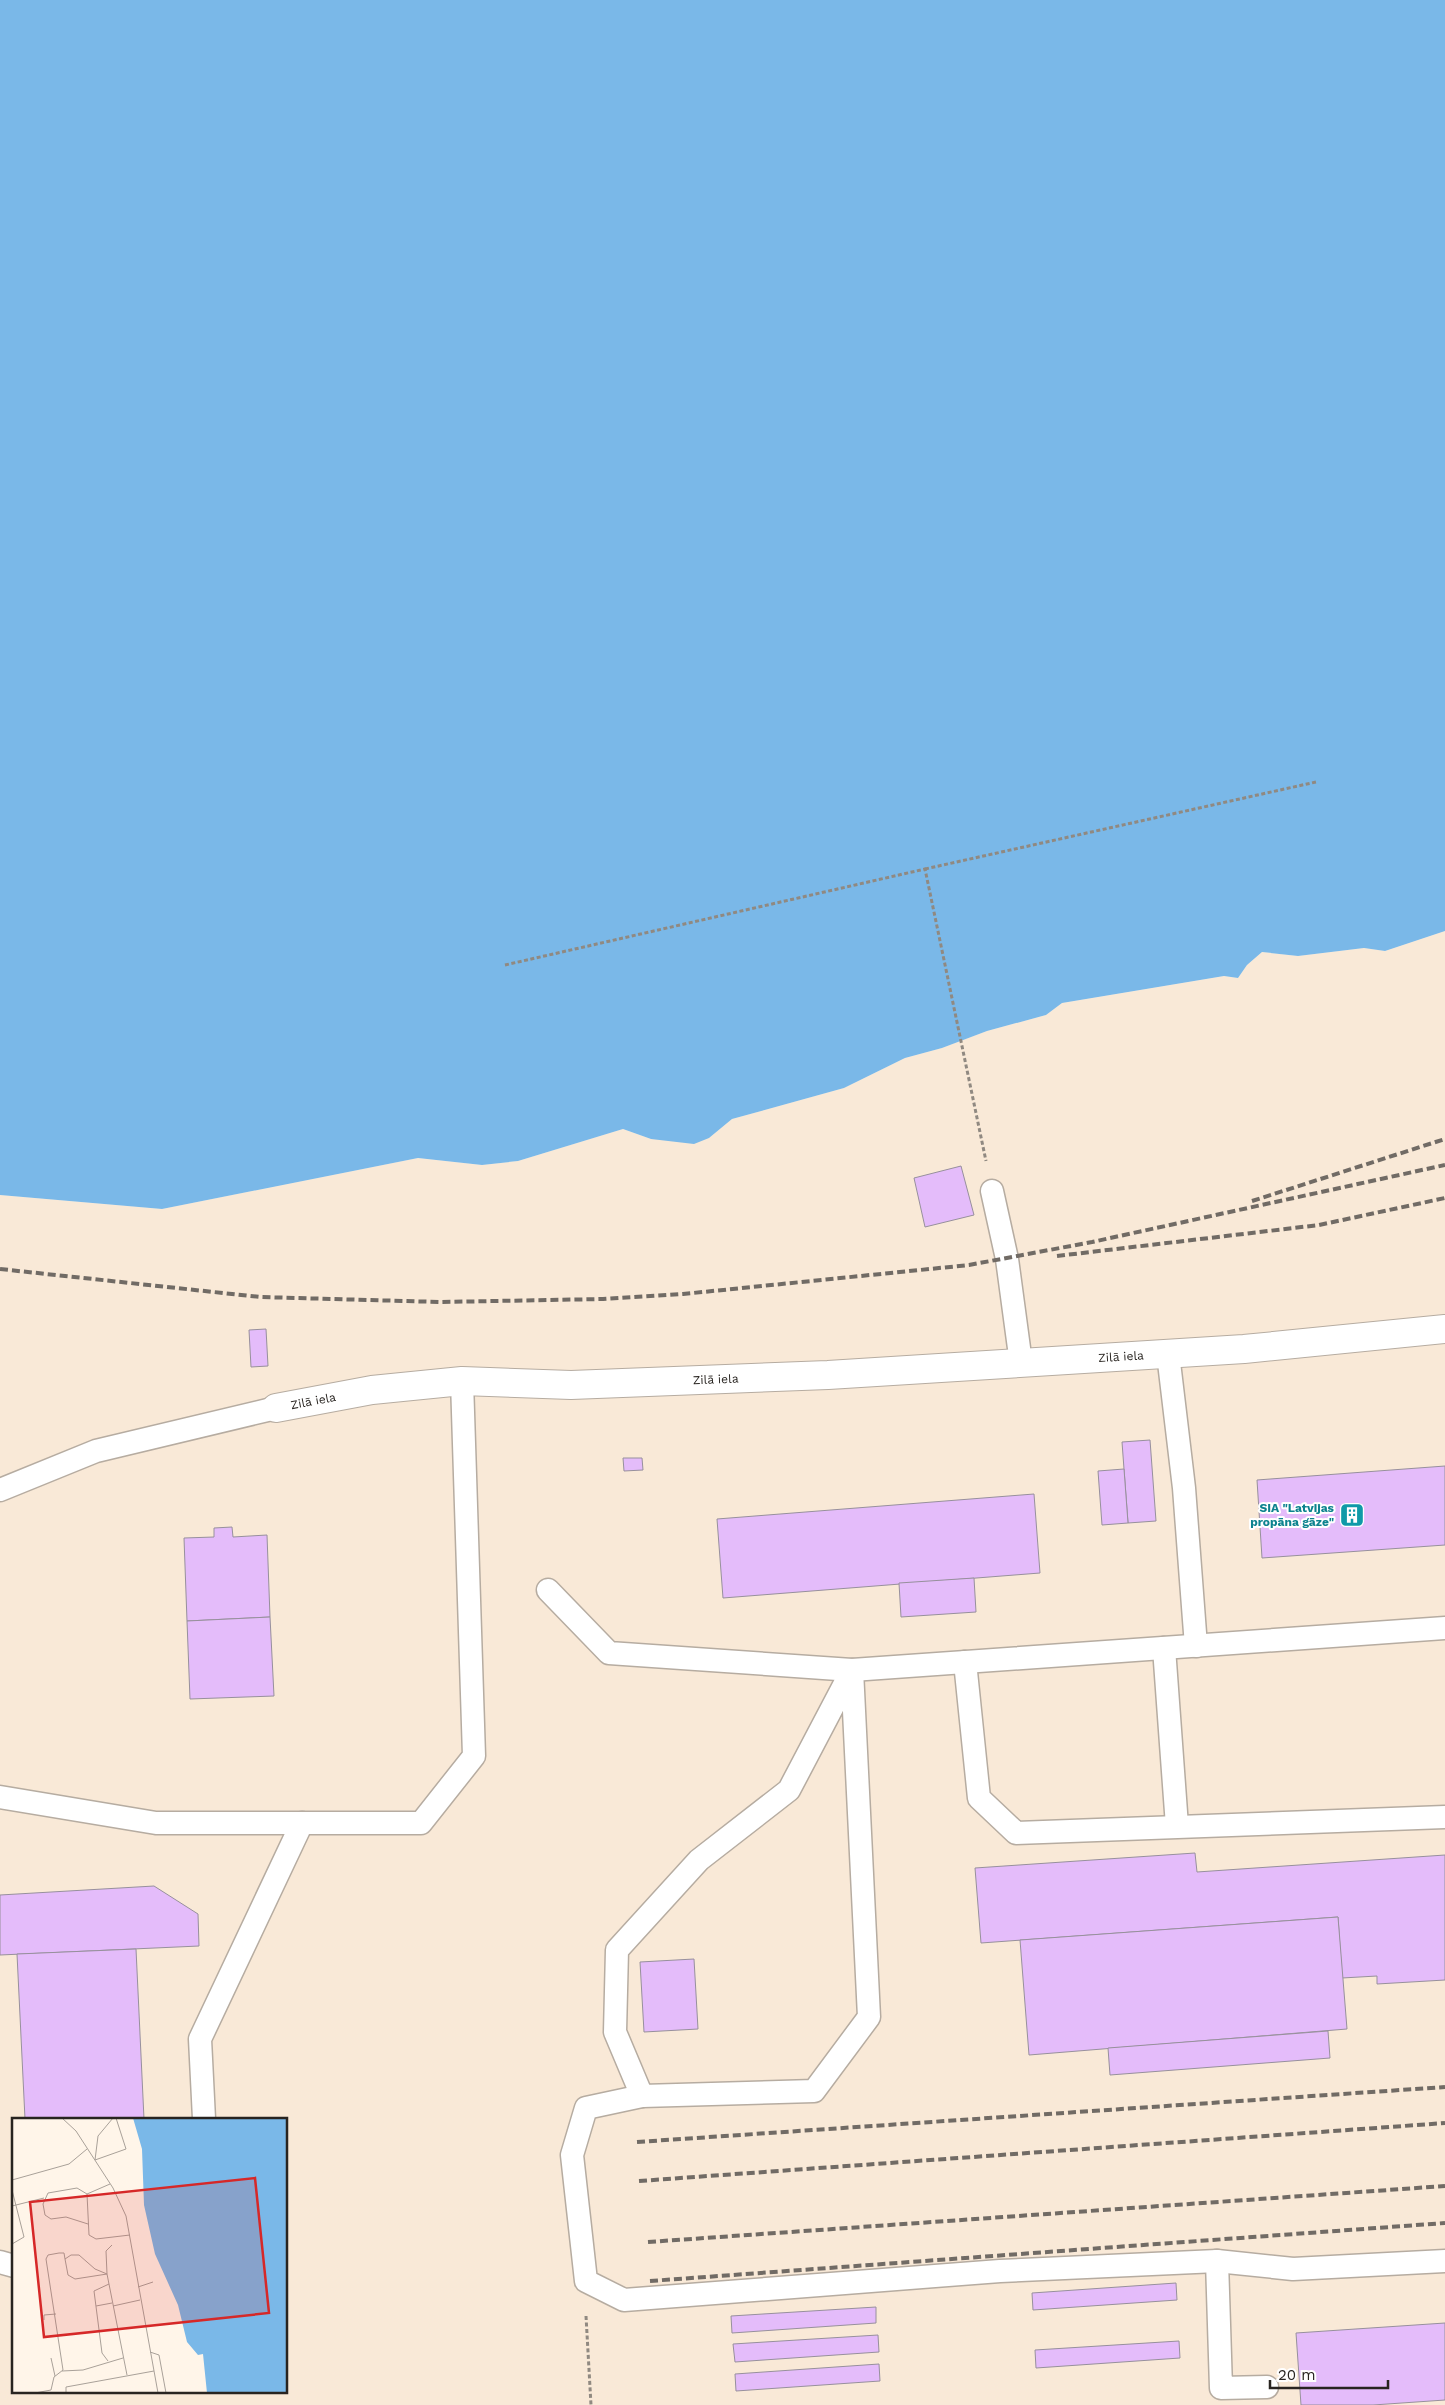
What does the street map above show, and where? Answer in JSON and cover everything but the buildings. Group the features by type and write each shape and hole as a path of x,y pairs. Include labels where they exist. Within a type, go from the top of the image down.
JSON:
{"street":[{"name":"Zilā iela","path":"276,1408 372,1390 462,1381 571,1385 828,1375 1244,1349 1445,1329"}],"lane":[{"path":"992,1190 1007,1259 1021,1363"},
{"path":"1168,1354 1184,1488 1196,1646"},
{"path":"0,1797 156,1823 421,1823 474,1756 462,1381"},
{"name":"Zilā iela","path":"0,1490 96,1451 276,1408"},
{"path":"548,1590 609,1653 852,1670 1445,1628"},
{"path":"1164,1648 1177,1826"},
{"path":"965,1662 979,1798 1016,1833 1445,1817"},
{"path":"852,1670 869,2017 814,2091 642,2096 586,2108 572,2155 586,2282 624,2300 1000,2271 1217,2261 1293,2269 1445,2261"},
{"path":"642,2096 615,2032 617,1950 699,1860 789,1790 852,1670"},
{"path":"204,2118 200,2039 302,1823"},
{"path":"1217,2261 1221,2388 1267,2387"}],"path":[{"path":"505,965 1316,782"},
{"path":"925,869 992,1190"},
{"path":"591,2405 586,2314 598,2288"}],"shaded area":[{"path":"1445,931 1445,2405 0,2405 0,1195 162,1209 418,1158 482,1165 518,1161 623,1129 651,1139 709,1138 732,1119 844,1088 905,1058 942,1048 987,1031 1046,1015 1062,1003 1224,976 1238,978 1247,965 1262,952 1298,956 1364,948 1385,951"}],"water":[{"path":"0,0 1445,0 1445,931 1385,951 1364,948 1298,956 1262,952 1247,965 1238,978 1224,976 1062,1003 1046,1015 987,1031 942,1048 905,1058 844,1088 732,1119 709,1138 694,1144 651,1139 623,1129 518,1161 482,1165 418,1158 162,1209 0,1195"}],"railway":[{"path":"1252,1201 1445,1139"},
{"path":"0,1269 260,1297 441,1302 603,1299 683,1294 969,1265 1092,1242 1445,1165"},
{"path":"1057,1256 1319,1225 1445,1198"},
{"path":"637,2142 1445,2087"},
{"path":"639,2181 1445,2123"},
{"path":"648,2242 1445,2186"},
{"path":"650,2281 1445,2223"}],"place":[{"name":"SIA \"Latvijas propāna gāze\"","path":"1352,1515"}]}
